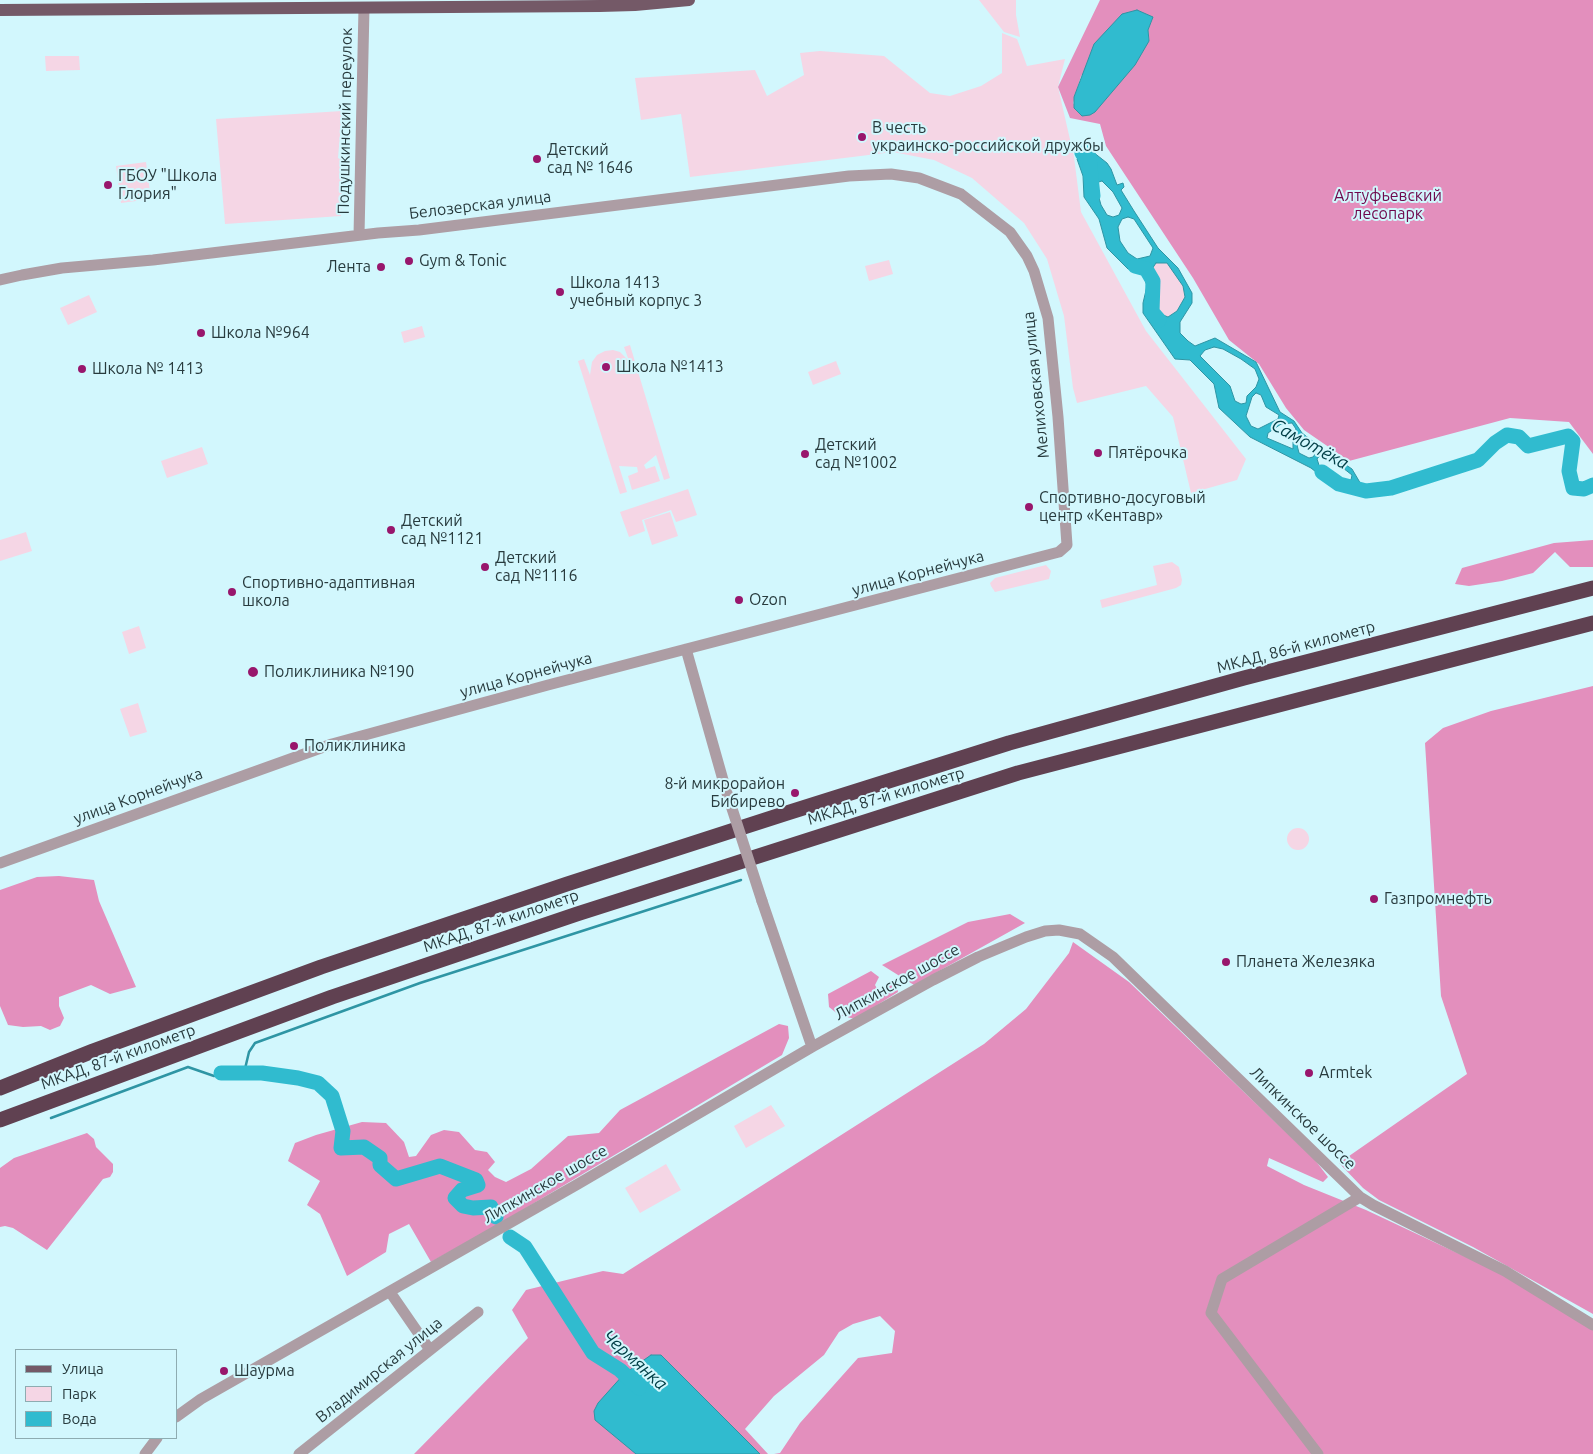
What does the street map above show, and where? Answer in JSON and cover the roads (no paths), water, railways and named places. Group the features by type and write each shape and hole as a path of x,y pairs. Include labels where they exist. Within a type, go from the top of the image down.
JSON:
{"highway":[{"name":"МКАД, 86-й километр","path":"1009,744 1244,678 1593,588"},
{"name":"МКАД, 87-й километр","path":"0,1120 332,997 595,908 1018,773 1593,623"},
{"name":"МКАД, 87-й километр","path":"0,1088 93,1051 322,967 576,881 1009,744"}],"main road":[{"path":"0,10 609,6 689,0"}],"street":[{"path":"194,0 208,9"},
{"path":"384,8 399,0"},
{"name":"Подушкинский переулок","path":"359,235 364,8"},
{"name":"Белозерская улица","path":"0,280 62,268 161,259 477,223 702,193 850,176 891,174 920,178 961,194"},
{"name":"Мелиховская улица","path":"961,194 1010,232 1027,256 1034,271 1048,318 1058,417 1067,545"},
{"name":"улица Корнейчука","path":"0,863 332,744 1059,552 1067,545"},
{"path":"686,649 725,787 812,1047"},
{"name":"Липкинское шоссе","path":"178,1416 201,1399 390,1292 812,1047 978,957 1037,933 1059,930 1073,931 1090,940 1129,971 1360,1197 1386,1212 1505,1270 1593,1324"},
{"path":"1318,1454 1211,1313 1222,1280 1360,1197"},
{"path":"390,1292 430,1350"},
{"name":"Владимирская улица","path":"299,1454 478,1312"},
{"path":"145,1454 156,1439"}],"water":[{"path":"1137,10 1153,17 1148,30 1149,41 1135,65 1095,112 1082,116 1074,108 1074,97 1094,44 1122,14"},
{"path":"1088,144 1093,152 1107,163 1117,185 1123,183 1124,187 1121,190 1134,211 1158,248 1178,268 1192,293 1192,303 1180,322 1180,333 1195,346 1215,338 1256,362 1280,412 1294,421 1302,433 1352,469 1362,486 1360,491 1326,480 1311,468 1250,437 1219,408 1214,384 1190,360 1175,359 1143,313 1147,286 1143,274 1137,270 1128,269 1107,248 1099,219 1084,197 1083,176 1077,159","holes":["1102,181 1113,192 1122,208 1119,215 1113,217 1107,215 1101,205 1095,183","1128,217 1134,219 1153,248 1150,256 1137,259 1128,253 1120,241 1118,227 1122,219","1156,263 1167,263 1183,286 1185,297 1177,311 1168,317 1156,312 1150,296 1150,272","1214,347 1223,349 1255,369 1259,379 1256,387 1247,396 1246,403 1241,404 1235,401 1230,386 1200,356 1205,350","1256,393 1261,395 1266,407 1279,415 1278,419 1258,429 1251,426 1246,416 1252,397","1292,423 1296,429 1293,449 1267,438 1268,433 1281,424","1298,436 1304,437 1316,453 1313,457 1309,458 1299,453 1297,445","1321,454 1325,454 1352,475 1351,480 1344,481 1334,477 1319,465 1317,459"]},
{"path":"651,1355 661,1355 760,1454 636,1454 595,1420 594,1411 598,1403 624,1374"}],"waterway":[{"name":"Самотёка","path":"1082,153 1089,157 1093,196"},
{"name":"Самотёка","path":"1135,266 1146,269 1153,281 1152,312 1159,320"},
{"name":"Самотёка","path":"1322,472 1339,484 1366,491 1391,488 1478,460 1495,443 1507,435 1519,437 1528,446 1568,436 1573,441 1569,471 1573,488 1584,489 1593,485"},
{"path":"244,1073 249,1052 255,1043 420,983 741,880"},
{"path":"51,1118 188,1067 214,1076 221,1073"},
{"name":"Чермянка","path":"221,1073 262,1073 318,1083 332,1096 343,1131 341,1148 364,1147 380,1158 380,1165 396,1179 440,1166 476,1180 478,1185 462,1190 455,1198 463,1206 473,1208 491,1207 496,1217"},
{"name":"Чермянка","path":"510,1237 525,1247 593,1353 620,1370 639,1388"}],"place":[{"name":"В честь украинско-российской дружбы","path":"862,137"},
{"name":"Детский сад № 1646","path":"537,159"},
{"name":"ГБОУ \"Школа Глория\"","path":"108,185"},
{"name":"Gym & Tonic","path":"409,261"},
{"name":"Лента","path":"381,267"},
{"name":"Школа 1413 учебный корпус 3","path":"560,292"},
{"name":"Школа №964","path":"201,333"},
{"name":"Школа №1413","path":"606,367"},
{"name":"Школа № 1413","path":"82,369"},
{"name":"Пятёрочка","path":"1098,453"},
{"name":"Детский сад №1002","path":"805,454"},
{"name":"Спортивно-досуговый центр «Кентавр»","path":"1029,507"},
{"name":"Детский сад №1121","path":"391,530"},
{"name":"Детский сад №1116","path":"485,567"},
{"name":"Спортивно-адаптивная школа","path":"232,592"},
{"name":"Ozon","path":"739,600"},
{"name":"Поликлиника №190","path":"253,672"},
{"name":"Поликлиника","path":"294,746"},
{"name":"8-й микрорайон Бибирево","path":"795,793"},
{"name":"Газпромнефть","path":"1374,899"},
{"name":"Планета Железяка","path":"1226,962"},
{"name":"Armtek","path":"1309,1073"},
{"name":"Шаурма","path":"224,1371"}],"park label":[{"name":"Алтуфьевский лесопарк","path":"1388,205"}]}
